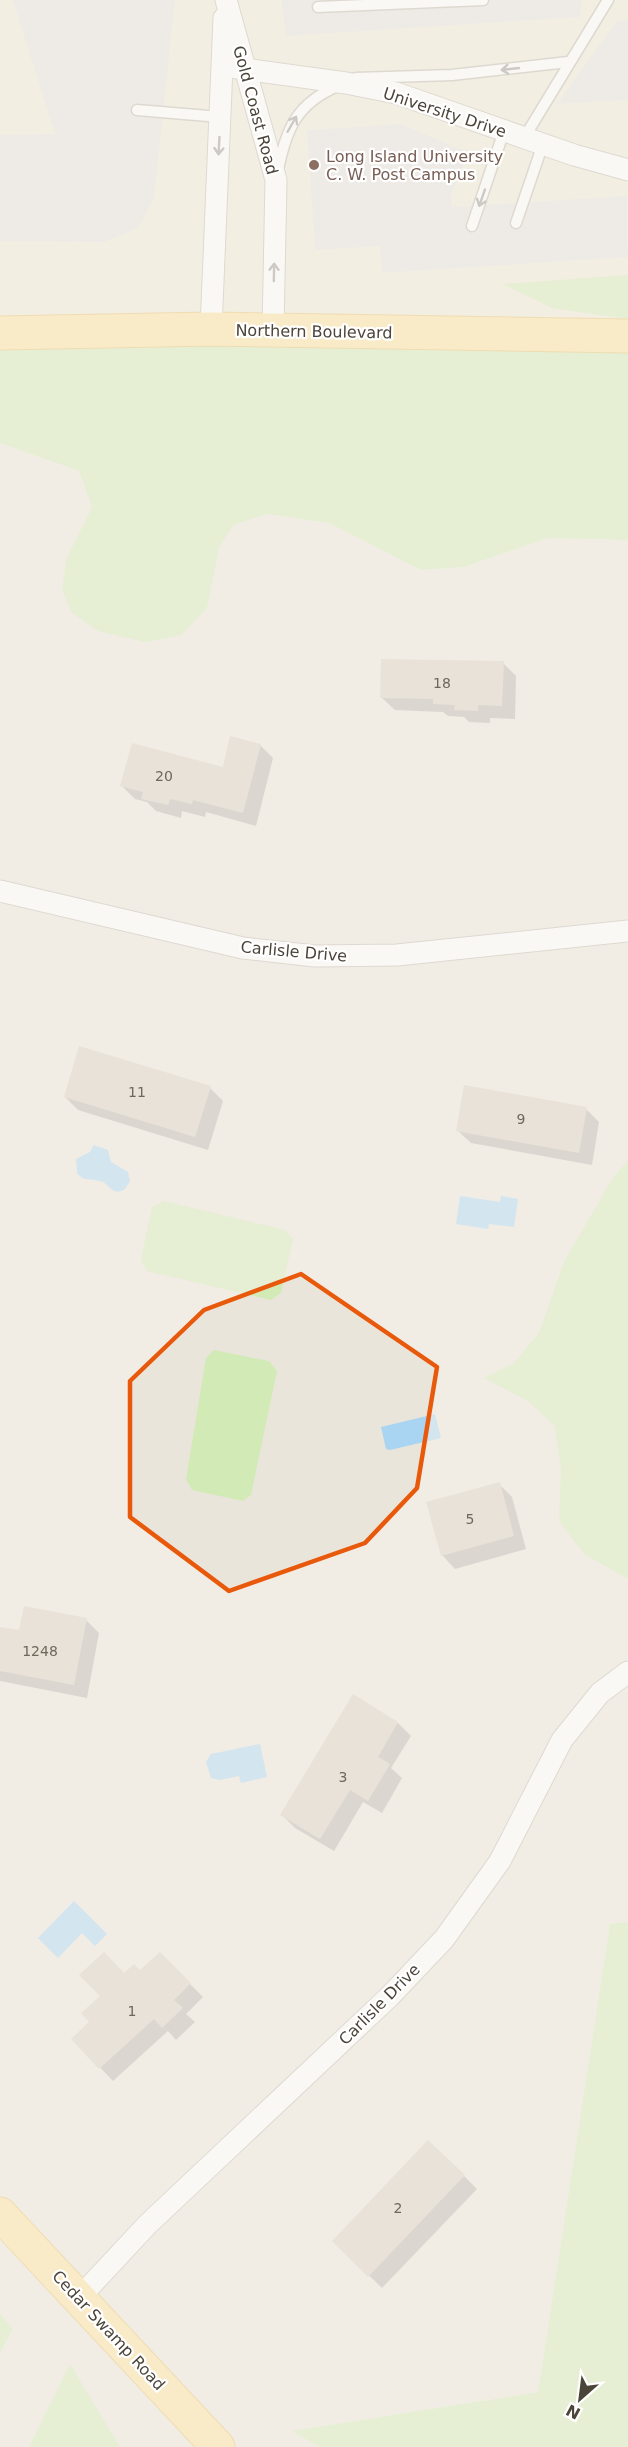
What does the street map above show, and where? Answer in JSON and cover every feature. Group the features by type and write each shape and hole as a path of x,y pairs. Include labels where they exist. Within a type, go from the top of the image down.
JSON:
{"main road":[{"name":"Northern Boulevard","path":"0,333 211,329 628,336"},
{"name":"Cedar Swamp Road","path":"0,2214 218,2447"}],"street":[{"name":"Gold Coast Road","path":"211,329 225,0"},
{"name":"Gold Coast Road","path":"225,0 276,180 273,330"},
{"name":"University Drive","path":"223,66 346,83 396,93 524,138 628,170"},
{"name":"Carlisle Drive","path":"0,891 243,948 315,956 397,956 628,931"},
{"name":"Carlisle Drive","path":"79,2298 147,2225 390,1996 444,1939 500,1861 562,1740 600,1693 628,1672"}],"lane":[{"path":"318,7 483,0"},
{"path":"472,226 568,62 608,0"},
{"path":"319,79 452,75 568,62"},
{"path":"276,180 283,144 295,119 312,101 328,90 346,83"},
{"path":"137,110 220,117"},
{"path":"516,223 524,138"}],"highlighted area":[{"path":"301,1274 437,1367 417,1488 365,1543 229,1591 130,1517 130,1381 204,1310"}],"shaded area":[{"name":"Long Island University C. W. Post Campus","path":"0,0 628,0 628,336 0,333"},
{"path":"13,0 175,0 154,199 138,228 104,242 0,241 0,135 55,134"},
{"path":"281,0 582,0 580,17 286,36"},
{"path":"628,20 628,100 557,104 617,21"},
{"path":"401,124 469,153 451,194 452,207 627,196 628,257 382,273 380,246 315,250 307,130"},
{"path":"0,443 79,471 92,507 67,557 207,608 218,547 234,525 266,514 329,523 421,570 464,567 548,538 628,540 628,1922 610,1925 538,2392 293,2431 320,2447 120,2447 70,2365 29,2447 0,2447 0,2353 13,2329 0,2313"}],"green space":[{"path":"628,275 628,319 552,308 503,284"},
{"path":"0,333 628,336 628,540 548,538 464,567 421,570 329,523 266,514 234,525 219,547 207,608 181,635 145,642 98,631 72,613 62,589 67,557 92,507 79,471 0,443"},
{"path":"628,1161 628,1579 584,1554 559,1521 561,1470 555,1426 528,1401 484,1378 514,1363 539,1333 564,1262 614,1176"},
{"path":"164,1201 285,1230 293,1239 281,1293 271,1300 147,1271 141,1260 152,1207"},
{"path":"214,1350 269,1361 277,1371 251,1495 243,1501 192,1490 186,1479 206,1358"},
{"path":"628,1922 628,2447 320,2447 292,2431 538,2392 610,1924"},
{"path":"0,2313 13,2329 0,2353"},
{"path":"70,2364 120,2447 29,2447"}],"water":[{"path":"94,1145 108,1150 111,1162 128,1172 130,1181 125,1189 114,1191 104,1183 85,1179 77,1173 76,1159 90,1152"},
{"path":"460,1196 500,1202 501,1196 518,1199 514,1227 489,1224 488,1229 456,1224"},
{"path":"435,1414 441,1438 386,1449 381,1427"},
{"path":"260,1744 267,1777 241,1783 239,1776 220,1780 211,1778 206,1762 211,1754"},
{"path":"74,1901 107,1934 95,1946 82,1933 58,1958 38,1938"}],"building":[{"path":"381,659 504,661 502,706 478,705 478,711 454,710 455,705 433,704 433,699 380,698"},
{"path":"230,736 261,744 243,813 193,800 192,804 170,799 168,805 141,799 143,792 120,786 132,743 223,767"},
{"path":"79,1046 211,1086 195,1137 64,1097"},
{"path":"464,1085 587,1107 579,1153 456,1131"},
{"path":"500,1482 514,1536 441,1556 426,1502"},
{"path":"24,1606 87,1618 74,1685 0,1671 0,1627 19,1630"},
{"path":"353,1694 398,1722 378,1757 390,1764 368,1801 350,1790 320,1839 280,1815"},
{"path":"104,1952 124,1973 134,1964 140,1970 160,1952 191,1983 174,2000 183,2008 162,2028 154,2019 99,2069 71,2039 89,2022 81,2013 100,1996 79,1975"},
{"path":"428,2140 465,2175 368,2277 332,2241"}],"place":[{"name":"Long Island University C. W. Post Campus","path":"314,165"}]}
